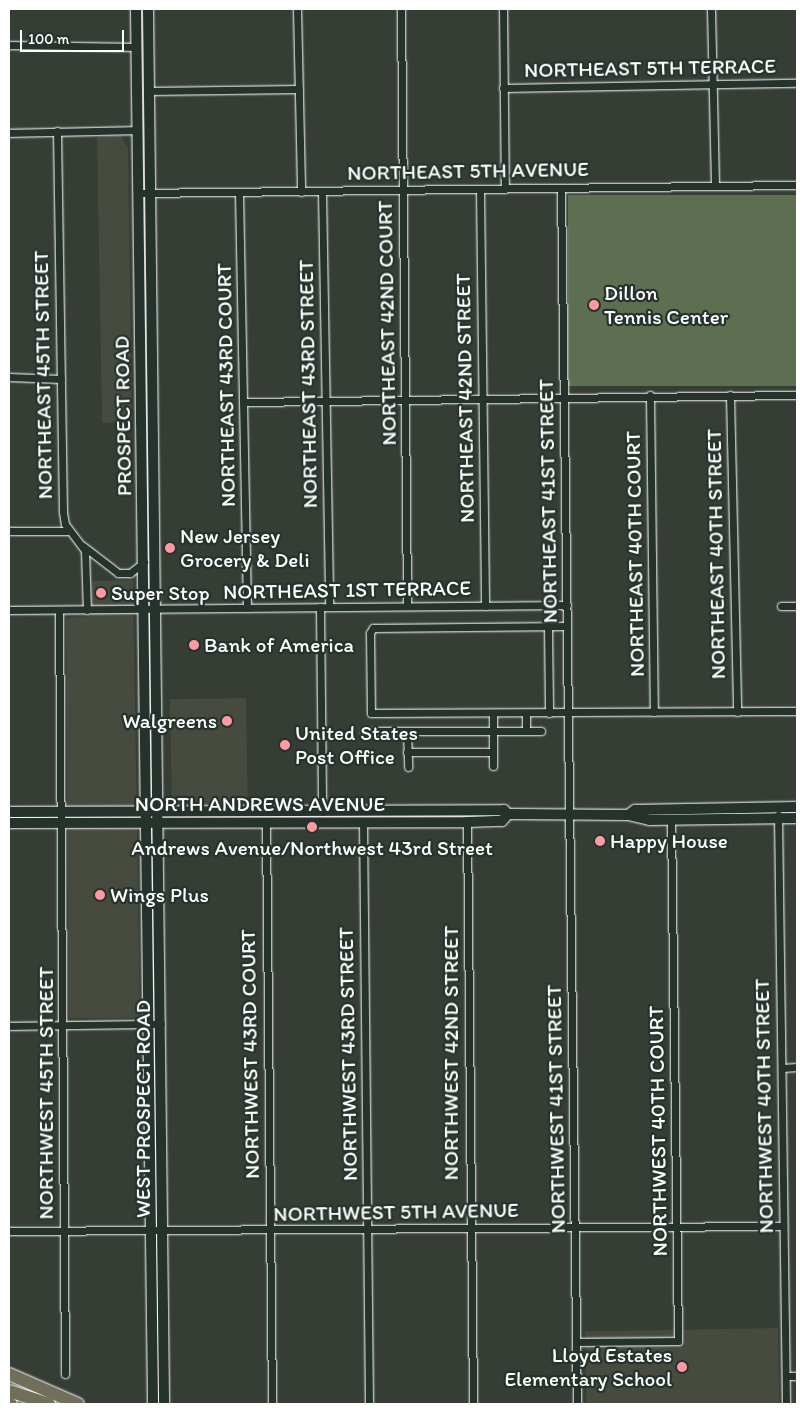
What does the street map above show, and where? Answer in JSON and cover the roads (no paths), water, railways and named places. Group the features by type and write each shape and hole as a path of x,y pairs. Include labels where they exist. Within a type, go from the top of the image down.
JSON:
{"highway":[{"path":"9,1374 78,1404"},
{"path":"9,1391 49,1404"}],"main road":[{"name":"PROSPECT ROAD","path":"136,9 148,818"},
{"name":"PROSPECT ROAD","path":"148,9 160,818"},
{"path":"142,402 153,402"},
{"name":"NORTH ANDREWS AVENUE","path":"9,812 60,817 160,818 322,812 504,810 508,814 628,815 671,819 778,813 797,807"},
{"name":"NORTH ANDREWS AVENUE","path":"628,815 635,810 778,813 797,818"},
{"path":"363,822 374,812"},
{"name":"NORTH ANDREWS AVENUE","path":"160,818 266,824 467,822 502,820 508,814"},
{"name":"NORTH ANDREWS AVENUE","path":"9,823 60,817"},
{"name":"WEST PROSPECT ROAD","path":"148,818 163,1231 164,1404"},
{"name":"WEST PROSPECT ROAD","path":"153,1404 152,1230 160,818"}],"street":[{"path":"297,9 301,192"},
{"name":"NORTHEAST 42ND COURT","path":"400,9 407,606"},
{"path":"503,9 504,189"},
{"path":"711,9 710,84 715,185"},
{"path":"9,45 136,47"},
{"name":"NORTHEAST 5TH TERRACE","path":"504,88 797,83"},
{"path":"149,91 299,90"},
{"path":"9,133 138,130"},
{"name":"NORTHEAST 45TH STREET","path":"58,131 63,512 69,531 83,546 118,573 130,573 144,562"},
{"name":"NORTHEAST 5TH AVENUE","path":"139,193 797,185"},
{"name":"NORTHEAST 41ST STREET","path":"561,188 566,605 570,713 569,814"},
{"name":"NORTHEAST 42ND STREET","path":"480,189 485,606"},
{"name":"NORTHEAST 43RD STREET","path":"322,191 329,607"},
{"name":"NORTHEAST 43RD COURT","path":"239,192 245,402 247,608"},
{"path":"9,377 61,379"},
{"path":"245,402 564,400 650,395 797,395"},
{"name":"NORTHEAST 40TH COURT","path":"650,395 654,712"},
{"name":"NORTHEAST 40TH STREET","path":"730,395 737,712"},
{"path":"9,531 69,531"},
{"path":"83,546 87,610"},
{"name":"NORTHEAST 1ST TERRACE","path":"9,610 566,605"},
{"path":"780,606 797,606"},
{"path":"320,607 322,812"},
{"path":"59,610 60,817"},
{"path":"567,626 378,626 371,630 371,713 797,711"},
{"path":"548,626 549,713"},
{"path":"493,713 493,766"},
{"path":"526,713 526,731"},
{"path":"364,731 541,731"},
{"path":"407,731 408,767"},
{"path":"407,752 493,752"},
{"name":"NORTHWEST 40TH STREET","path":"778,813 786,1404"},
{"name":"NORTHWEST 41ST STREET","path":"569,814 577,1404"},
{"name":"NORTHWEST 45TH STREET","path":"60,817 65,1374"},
{"name":"NORTHWEST 40TH COURT","path":"576,1342 678,1341 671,819"},
{"name":"NORTHWEST 43RD STREET","path":"363,822 369,1404"},
{"name":"NORTHWEST 42ND STREET","path":"467,822 473,1404"},
{"name":"NORTHWEST 43RD COURT","path":"266,824 272,1404"},
{"path":"9,1026 156,1024"},
{"path":"782,1068 797,1067"},
{"name":"NORTHWEST 5TH AVENUE","path":"9,1231 783,1226"},
{"path":"786,1376 797,1376"}],"place":[{"name":"Dillon Tennis Center","path":"594,305"},
{"name":"New Jersey Grocery & Deli","path":"170,548"},
{"name":"Super Stop","path":"101,593"},
{"name":"Bank of America","path":"194,645"},
{"name":"Walgreens","path":"227,721"},
{"name":"United States Post Office","path":"285,745"},
{"name":"Andrews Avenue/Northwest 43rd Street","path":"312,827"},
{"name":"Happy House","path":"600,841"},
{"name":"Wings Plus","path":"100,895"},
{"name":"Lloyd Estates Elementary School","path":"682,1367"}]}
